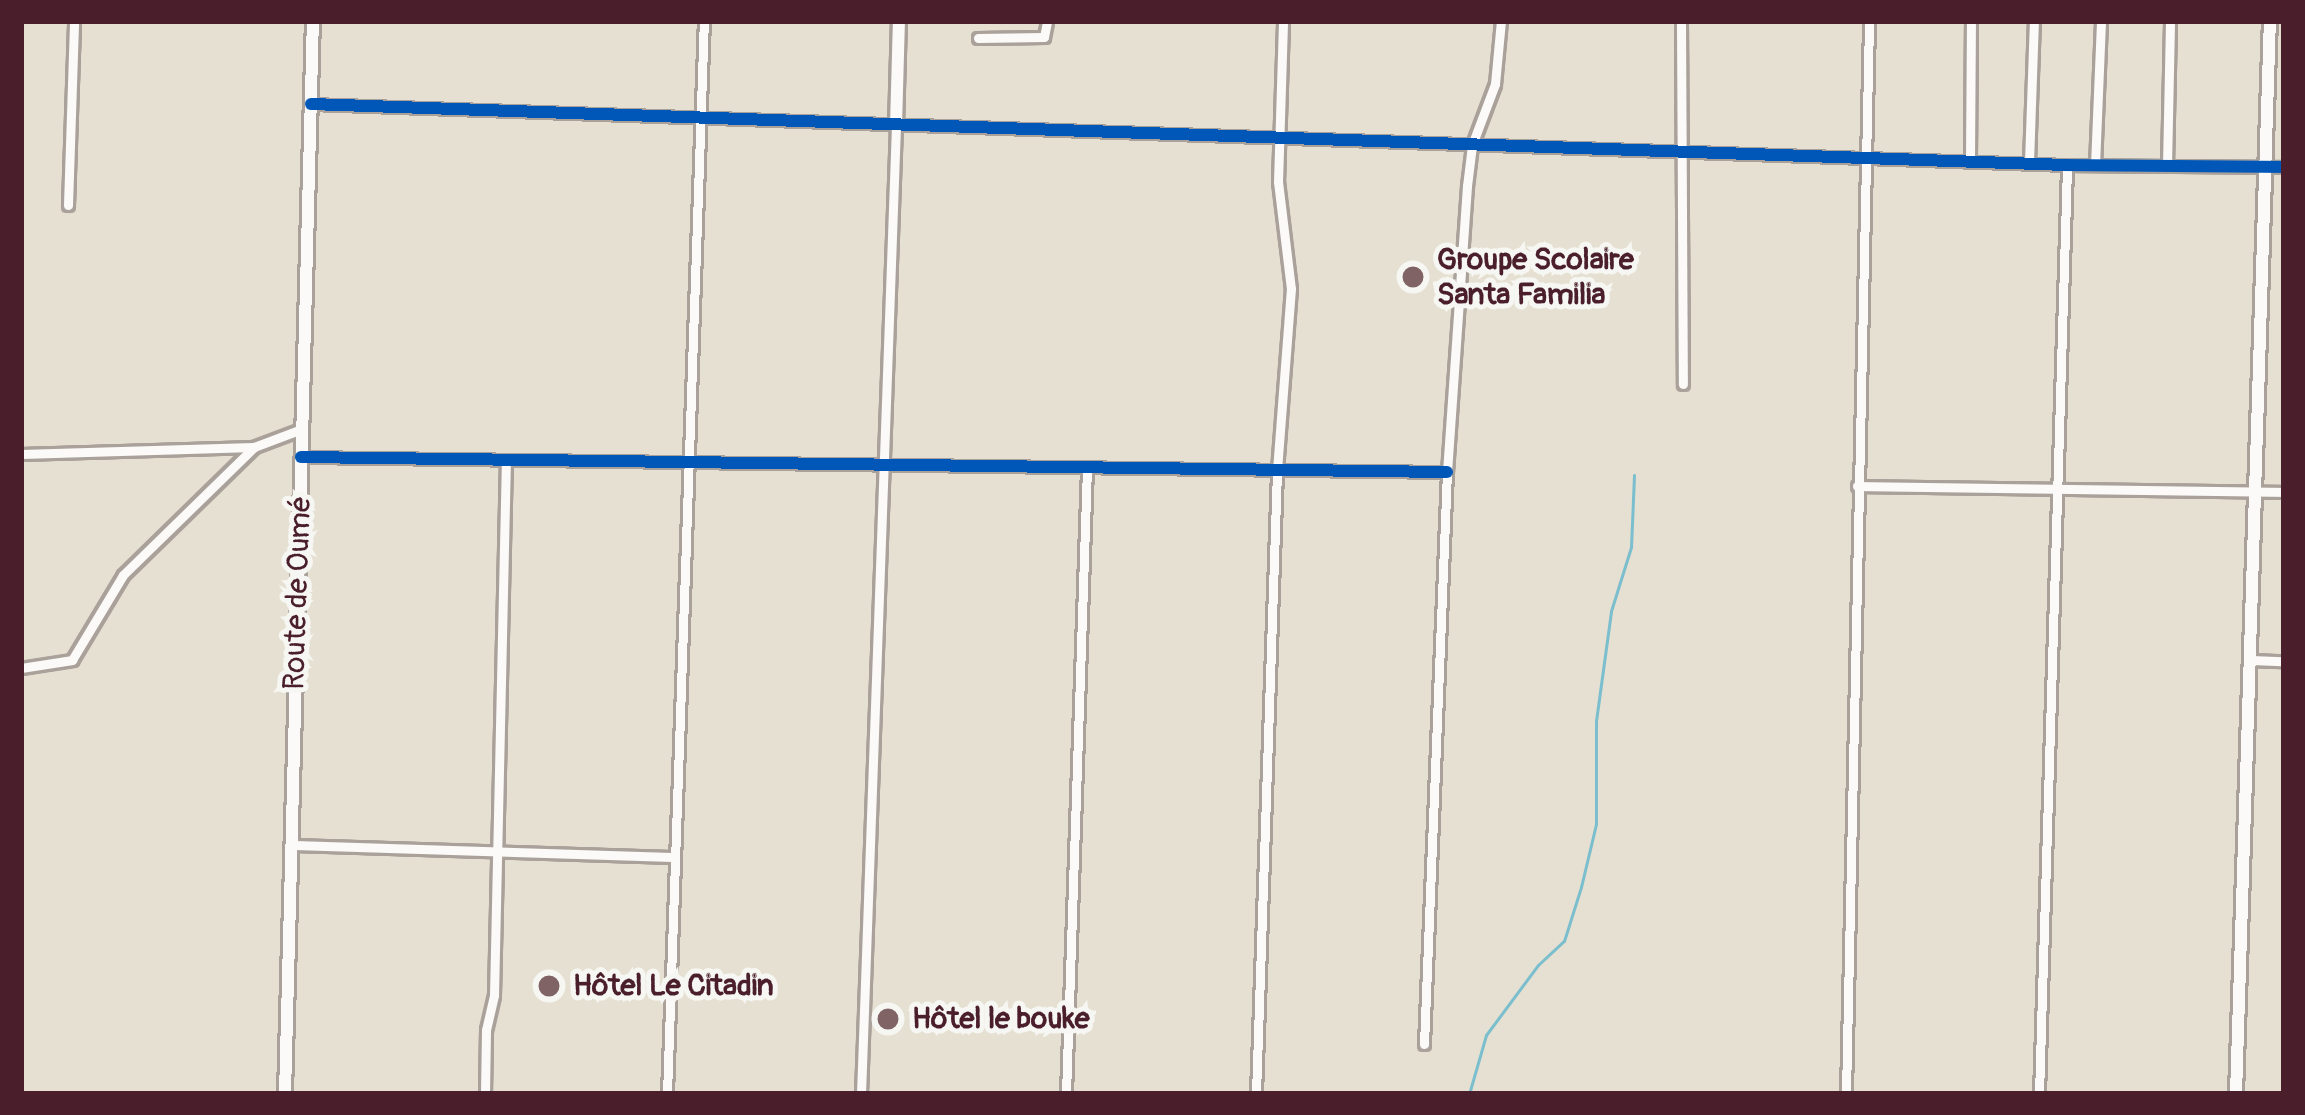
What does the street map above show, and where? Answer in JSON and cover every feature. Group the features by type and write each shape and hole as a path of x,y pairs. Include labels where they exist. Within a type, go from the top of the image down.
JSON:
{"street":[{"path":"68,205 74,21"},
{"name":"Route de Oumé","path":"285,1094 313,21"},
{"path":"667,1094 704,21"},
{"path":"861,1094 899,21"},
{"path":"978,38 1044,37 1047,21"},
{"path":"1256,1094 1276,470 1291,290 1278,182 1283,21"},
{"path":"1424,1044 1447,472 1472,145 1495,84 1501,21"},
{"path":"1681,21 1678,149 1683,384"},
{"path":"1846,1094 1869,21"},
{"path":"1970,160 1971,21"},
{"path":"2029,162 2035,21"},
{"path":"2095,165 2101,21"},
{"path":"2167,166 2170,21"},
{"path":"2236,1094 2270,21"},
{"path":"311,104 481,106 703,120 1472,145 1865,154 2068,165 2284,167"},
{"path":"2038,1094 2068,165"},
{"path":"21,454 254,447 302,429"},
{"path":"21,668 72,660 123,575 254,447"},
{"path":"302,458 1447,472"},
{"path":"485,1094 486,1030 494,995 506,460"},
{"path":"1066,1094 1087,467"},
{"path":"1857,486 2284,492"},
{"path":"2249,660 2284,661"},
{"path":"291,845 676,856"}],"waterway":[{"path":"1469,1094 1486,1035 1538,965 1564,941 1581,887 1596,824 1596,721 1611,611 1631,547 1634,475"}],"cycle path":[{"path":"311,104 2067,165 2284,167"},
{"path":"301,457 1447,472"}],"place":[{"name":"Groupe Scolaire Santa Familia","path":"1413,277"},
{"name":"Hôtel Le Citadin","path":"549,986"},
{"name":"Hôtel le bouke","path":"888,1019"}]}
